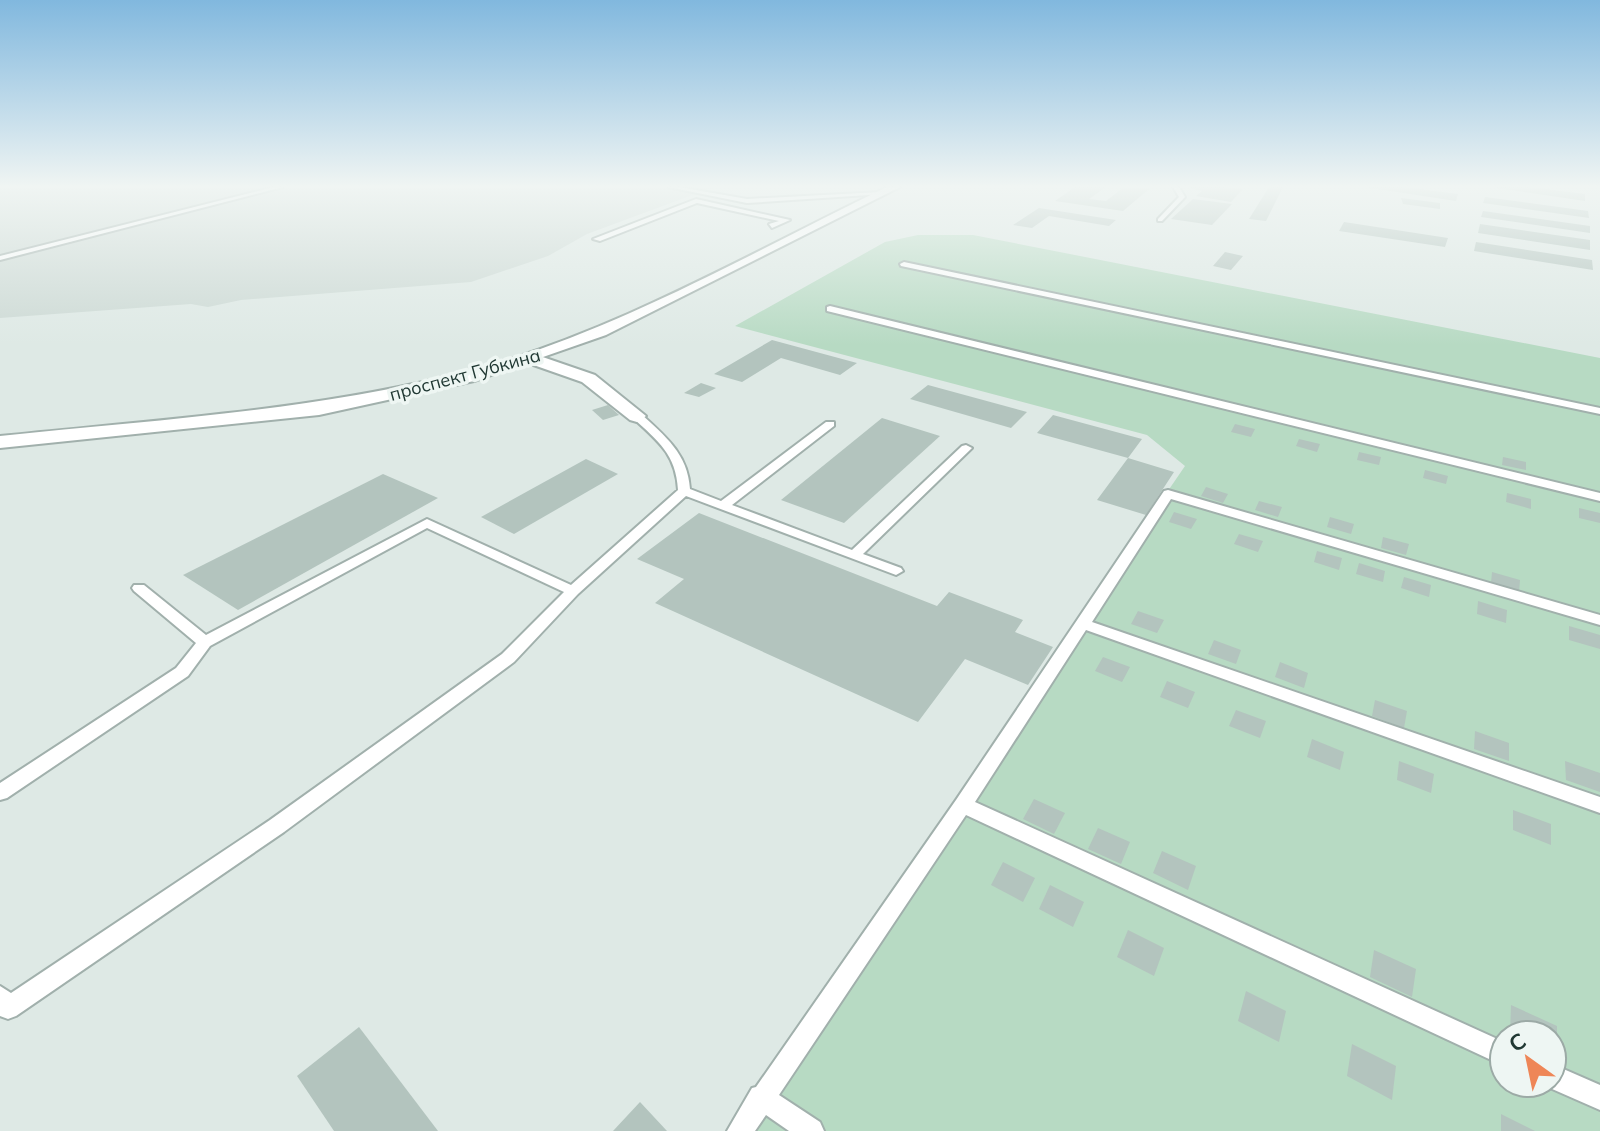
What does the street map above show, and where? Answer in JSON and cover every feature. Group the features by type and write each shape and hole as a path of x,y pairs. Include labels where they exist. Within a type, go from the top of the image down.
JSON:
{"street":[{"name":"проспект Губкина","path":"0,442 319,409 440,384 531,358 600,332 786,240"},
{"path":"531,358 571,367 600,382 637,416"}],"lane":[{"path":"0,258 72,240"},
{"path":"904,264 1600,411"},
{"path":"830,309 1600,497"},
{"path":"0,997 8,1008 277,826 508,658 573,591 684,491 685,467 673,450 637,416"},
{"path":"723,505 830,424"},
{"path":"854,555 966,448"},
{"path":"684,491 896,571"},
{"path":"740,1131 963,805 1168,494 1600,620"},
{"path":"0,793 182,672 205,642 427,523 573,591"},
{"path":"139,588 205,642"},
{"path":"1083,624 1600,805"},
{"path":"963,805 1488,1047"},
{"path":"1568,1083 1600,1098"},
{"path":"761,1097 811,1131"}],"shaded area":[{"path":"0,240 577,240 548,256 471,282 241,300 208,307 191,304 0,318"}],"green space":[{"path":"997,240 1600,358 1600,1131 725,1131 745,1109 1185,466 1147,435 735,326 885,242"}],"building":[{"path":"1397,240 1447,240 1445,247"},
{"path":"1523,240 1590,240 1590,250"},
{"path":"1476,242 1592,260 1593,270 1474,251"},
{"path":"1225,252 1243,256 1231,270 1213,266"},
{"path":"772,340 857,363 840,375 781,358 742,382 714,374"},
{"path":"701,383 716,388 699,397 684,393"},
{"path":"928,385 1027,412 1011,428 910,399"},
{"path":"608,405 619,415 603,420 592,410"},
{"path":"1053,415 1142,439 1128,458 1037,433"},
{"path":"882,418 940,436 844,523 781,500"},
{"path":"1235,424 1255,429 1251,437 1231,432"},
{"path":"1299,439 1320,444 1317,452 1296,446"},
{"path":"1359,452 1381,457 1379,465 1357,460"},
{"path":"1503,457 1526,462 1526,470 1502,465"},
{"path":"1128,458 1174,472 1146,515 1097,500"},
{"path":"586,459 618,474 514,534 481,517"},
{"path":"1425,470 1448,476 1446,484 1423,478"},
{"path":"383,474 438,498 238,610 183,575"},
{"path":"1206,487 1228,494 1223,503 1201,496"},
{"path":"1507,493 1531,499 1531,509 1506,502"},
{"path":"1259,501 1282,507 1278,517 1255,510"},
{"path":"1579,508 1600,513 1600,523 1579,518"},
{"path":"1174,512 1197,519 1191,529 1169,522"},
{"path":"699,513 937,606 949,592 1023,620 1015,632 1053,647 1028,685 965,659 918,722 655,603 684,579 637,559"},
{"path":"1330,517 1354,524 1351,534 1327,527"},
{"path":"1239,534 1263,541 1258,552 1234,544"},
{"path":"1383,537 1409,544 1406,555 1381,548"},
{"path":"1317,551 1342,558 1339,570 1314,562"},
{"path":"1359,563 1385,571 1383,582 1356,574"},
{"path":"1492,572 1520,580 1519,592 1491,583"},
{"path":"1404,577 1431,585 1429,597 1401,588"},
{"path":"1478,601 1507,610 1506,623 1477,614"},
{"path":"1138,611 1164,620 1157,633 1131,624"},
{"path":"1569,626 1600,635 1600,649 1569,640"},
{"path":"1214,640 1241,650 1236,664 1208,654"},
{"path":"1103,657 1130,667 1122,682 1095,671"},
{"path":"1280,662 1308,673 1304,688 1275,677"},
{"path":"1167,681 1195,692 1188,708 1160,697"},
{"path":"1375,700 1407,711 1404,728 1372,716"},
{"path":"1236,710 1266,721 1260,738 1229,726"},
{"path":"1475,731 1509,743 1509,761 1474,749"},
{"path":"1312,739 1344,752 1340,770 1307,757"},
{"path":"1399,761 1434,774 1431,793 1397,780"},
{"path":"1565,761 1600,773 1600,792 1566,780"},
{"path":"1034,799 1065,813 1054,834 1023,819"},
{"path":"1513,810 1551,824 1551,845 1513,830"},
{"path":"1098,828 1130,842 1121,864 1088,849"},
{"path":"1162,851 1196,866 1188,890 1153,873"},
{"path":"1003,862 1035,878 1023,902 991,885"},
{"path":"1050,885 1084,902 1073,927 1039,909"},
{"path":"1128,930 1164,948 1154,976 1117,957"},
{"path":"1374,950 1416,969 1412,997 1370,977"},
{"path":"1246,991 1286,1011 1279,1042 1238,1021"},
{"path":"1511,1005 1542,1019 1511,1019"},
{"path":"359,1027 438,1131 334,1131 297,1076"},
{"path":"1352,1044 1396,1066 1392,1100 1347,1076"},
{"path":"640,1102 667,1131 613,1131"},
{"path":"1501,1114 1535,1131 1501,1131"}]}
